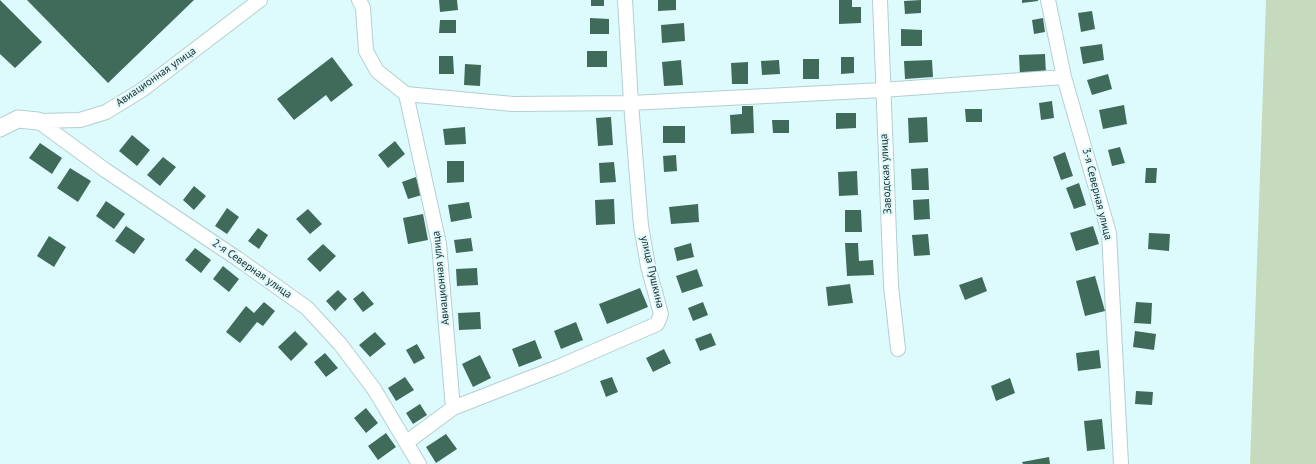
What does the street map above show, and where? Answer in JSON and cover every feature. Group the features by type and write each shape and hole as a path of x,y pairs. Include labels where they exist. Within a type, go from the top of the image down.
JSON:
{"street":[{"name":"Авиационная улица","path":"38,121 80,120 106,112 142,90 260,0"},
{"path":"359,0 363,8 366,51 377,71 406,94 513,104 631,102 882,90 1064,78"},
{"name":"улица Пушкина","path":"453,408 558,368 657,324 661,314 648,266 641,226 631,102 625,0"},
{"name":"Заводская улица","path":"880,0 882,90 891,286 898,349"},
{"name":"3-я Северная улица","path":"1048,0 1064,78 1110,234 1122,464"},
{"name":"Авиационная улица","path":"406,94 439,244 453,408"},
{"path":"0,128 18,119 38,121"},
{"name":"2-я Северная улица","path":"38,121 105,170 308,308 340,344 374,389 419,464"},
{"path":"407,442 453,408"}],"green space":[{"path":"1266,0 1316,0 1316,464 1250,464"}],"building":[{"path":"0,0 42,42 15,68 0,54"},
{"path":"27,0 194,0 108,83"},
{"path":"439,0 457,0 458,10 440,12"},
{"path":"591,0 604,0 604,6 591,6"},
{"path":"658,0 676,0 676,10 658,11"},
{"path":"839,0 852,0 852,7 861,7 861,23 839,24"},
{"path":"921,0 921,13 905,14 904,1"},
{"path":"1022,0 1038,0 1038,1 1022,3"},
{"path":"1092,11 1095,29 1081,32 1078,13"},
{"path":"590,18 609,19 609,34 590,34"},
{"path":"1043,18 1045,32 1034,34 1032,20"},
{"path":"440,20 456,20 456,33 439,33"},
{"path":"684,23 685,41 662,43 661,25"},
{"path":"901,29 922,30 922,46 901,46"},
{"path":"1102,44 1104,60 1083,64 1080,47"},
{"path":"587,51 607,51 607,67 587,67"},
{"path":"1045,54 1046,74 1020,75 1019,55"},
{"path":"439,56 453,56 454,74 439,74"},
{"path":"332,57 353,85 331,102 326,95 294,120 277,99"},
{"path":"841,57 854,57 854,73 841,74"},
{"path":"803,59 819,59 819,79 803,79"},
{"path":"681,60 683,85 664,86 662,62"},
{"path":"779,60 780,74 762,75 761,61"},
{"path":"932,60 933,77 905,79 904,61"},
{"path":"748,62 748,84 732,84 731,63"},
{"path":"465,64 481,65 480,86 464,85"},
{"path":"1108,74 1112,89 1092,95 1087,80"},
{"path":"1052,101 1054,118 1041,120 1039,103"},
{"path":"1124,105 1127,124 1103,129 1099,110"},
{"path":"742,106 753,106 754,133 731,134 730,115 742,114"},
{"path":"965,109 982,109 982,122 966,122"},
{"path":"836,113 856,113 856,128 836,129"},
{"path":"611,117 613,145 598,146 596,118"},
{"path":"927,117 928,142 909,143 908,118"},
{"path":"772,120 789,120 789,133 773,133"},
{"path":"663,126 685,126 685,143 663,143"},
{"path":"465,127 466,144 445,145 443,129"},
{"path":"132,135 150,150 137,166 119,151"},
{"path":"395,141 405,154 388,168 378,155"},
{"path":"40,143 62,158 52,174 29,158"},
{"path":"1120,147 1125,163 1112,166 1108,150"},
{"path":"1065,152 1073,176 1061,180 1053,157"},
{"path":"676,155 677,171 664,172 663,156"},
{"path":"163,157 176,167 160,186 147,175"},
{"path":"447,161 464,161 464,182 447,183"},
{"path":"614,162 616,182 600,183 599,163"},
{"path":"70,168 91,181 78,202 57,188"},
{"path":"928,168 929,190 912,190 911,169"},
{"path":"1146,168 1157,168 1156,183 1145,183"},
{"path":"857,171 858,195 839,196 838,172"},
{"path":"416,177 422,195 408,199 402,182"},
{"path":"1079,183 1086,205 1074,209 1066,188"},
{"path":"194,186 206,196 194,210 183,200"},
{"path":"614,199 615,224 596,225 595,200"},
{"path":"929,199 930,219 914,220 913,200"},
{"path":"106,201 125,214 114,229 96,216"},
{"path":"469,202 472,218 451,222 448,205"},
{"path":"698,204 699,222 671,224 669,207"},
{"path":"227,208 239,217 227,234 215,226"},
{"path":"308,209 322,224 310,234 296,219"},
{"path":"845,210 861,210 862,232 845,232"},
{"path":"423,214 428,240 408,244 403,218"},
{"path":"126,226 145,239 134,254 115,241"},
{"path":"1093,226 1099,244 1076,251 1070,233"},
{"path":"258,228 268,235 259,249 248,241"},
{"path":"1149,233 1170,234 1169,251 1148,249"},
{"path":"928,234 930,255 914,256 912,235"},
{"path":"49,236 66,247 54,267 37,256"},
{"path":"471,238 473,251 456,253 454,240"},
{"path":"691,243 694,257 677,261 674,248"},
{"path":"845,243 858,243 859,261 873,260 874,275 847,276"},
{"path":"323,244 336,256 320,272 307,259"},
{"path":"195,248 211,260 201,273 185,260"},
{"path":"223,266 239,279 229,292 213,279"},
{"path":"477,268 478,285 457,286 456,269"},
{"path":"697,269 703,286 682,293 676,276"},
{"path":"1095,276 1105,311 1085,316 1076,281"},
{"path":"982,277 987,291 965,300 959,285"},
{"path":"850,284 853,303 828,306 826,287"},
{"path":"640,288 648,307 607,324 599,304"},
{"path":"338,290 347,299 335,311 326,301"},
{"path":"363,291 374,304 363,312 353,299"},
{"path":"264,302 275,311 263,326 257,322 240,343 226,332 246,306 254,313"},
{"path":"703,302 708,315 693,321 688,308"},
{"path":"1136,302 1152,303 1151,324 1134,323"},
{"path":"480,312 481,329 459,330 458,313"},
{"path":"576,322 583,340 561,349 554,331"},
{"path":"295,331 308,344 291,361 278,347"},
{"path":"1135,331 1156,334 1154,350 1133,347"},
{"path":"375,332 386,344 370,357 359,345"},
{"path":"711,333 716,345 700,351 695,339"},
{"path":"535,340 542,358 519,367 512,349"},
{"path":"417,344 425,358 414,364 406,350"},
{"path":"664,349 671,363 653,372 646,358"},
{"path":"1099,350 1101,368 1078,371 1076,353"},
{"path":"325,353 338,368 326,377 314,362"},
{"path":"480,355 491,378 473,387 462,364"},
{"path":"405,377 414,390 396,401 388,388"},
{"path":"612,377 618,392 606,397 600,381"},
{"path":"1010,378 1015,393 996,401 991,386"},
{"path":"1136,391 1153,392 1152,405 1135,404"},
{"path":"420,404 427,415 413,424 406,413"},
{"path":"366,408 378,423 366,433 354,418"},
{"path":"1102,419 1105,449 1087,451 1084,421"},
{"path":"386,433 396,447 378,460 368,446"},
{"path":"446,434 457,449 436,463 426,447"},
{"path":"1049,457 1050,464 1023,464 1022,462"}]}
